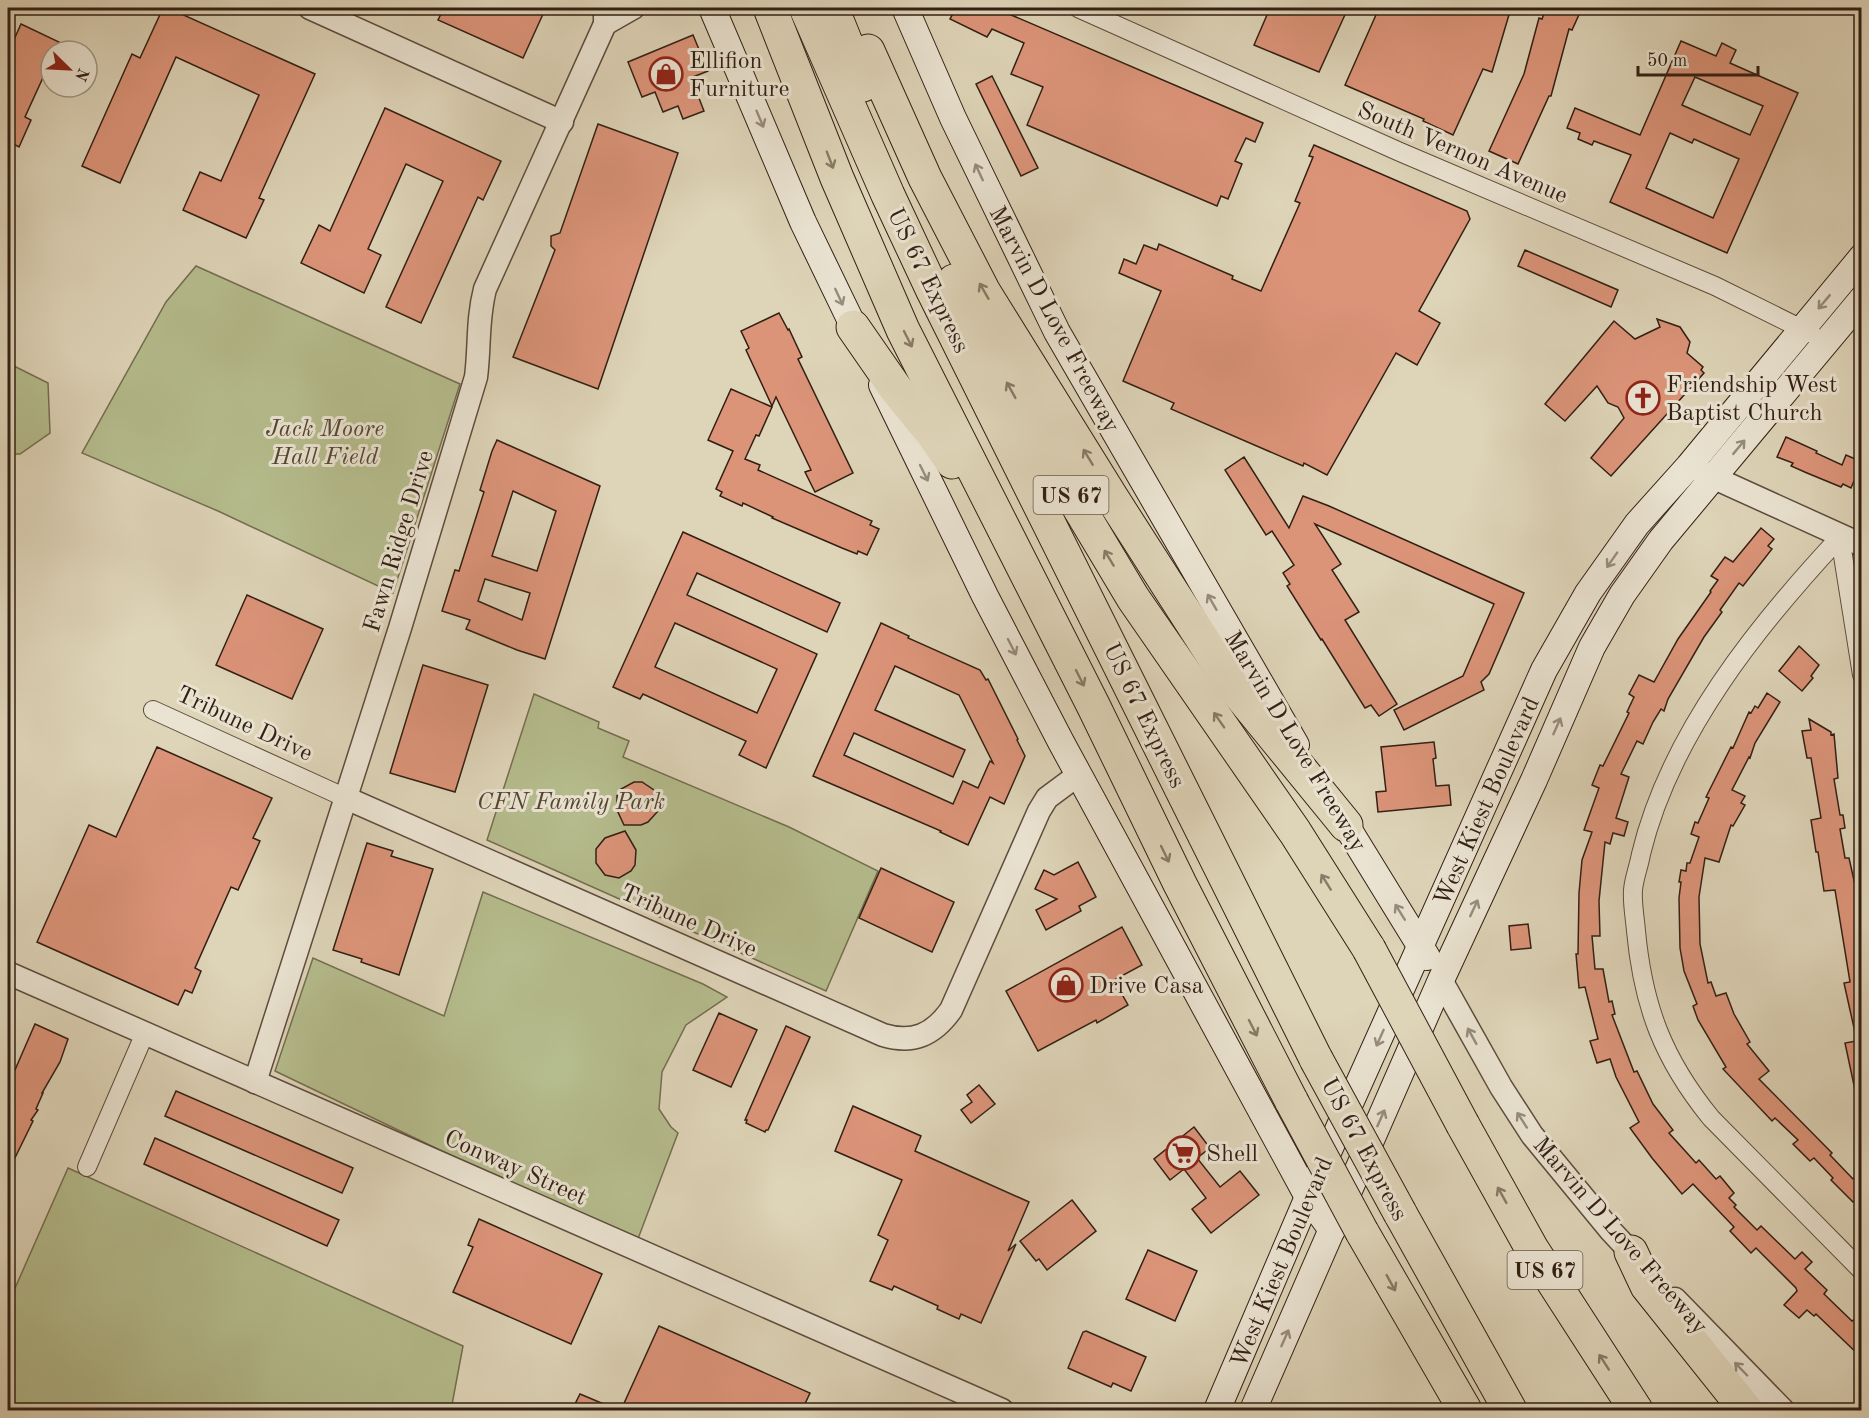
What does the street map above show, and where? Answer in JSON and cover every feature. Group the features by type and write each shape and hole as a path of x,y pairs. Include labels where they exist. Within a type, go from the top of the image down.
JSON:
{"highway":[{"name":"US 67","path":"770,8 837,178 903,330 1016,551 1180,884 1292,1102 1347,1231 1465,1410"},
{"name":"US 67 Express","path":"806,8 883,185 933,291 1316,1059 1510,1410"},
{"name":"Marvin D Love Freeway","path":"832,8 909,189 955,284 1037,436 1134,598 1295,832 1369,949 1532,1249 1636,1410"},
{"path":"844,8 862,39 925,178 984,292 1231,684 1346,825"},
{"path":"853,327 896,389 932,433 994,524 1016,551"},
{"path":"1631,1252 1647,1286 1746,1410"}],"main road":[{"path":"712,8 803,222 853,327 985,596 1078,776 1308,1197 1347,1231"},
{"name":"Marvin D Love Freeway","path":"905,8 958,128 1057,332 1288,734 1441,980"},
{"name":"West Kiest Boulevard","path":"1216,1410 1308,1197 1544,670 1588,593 1637,524 1689,466 1802,327 1860,264"},
{"name":"West Kiest Boulevard","path":"1253,1410 1271,1370 1347,1231 1441,980 1534,780 1592,647 1622,595 1661,540 1862,299"},
{"path":"1637,524 1661,540"},
{"path":"1502,765 1534,780"},
{"path":"1239,1357 1271,1370"}],"street":[{"path":"310,8 562,122"},
{"name":"Fawn Ridge Drive","path":"255,1082 346,798 476,377 479,357 477,336 479,310 485,289 562,122 605,16 633,8"},
{"name":"South Vernon Avenue","path":"1078,8 1390,147 1715,286 1802,327 1827,343"},
{"path":"1689,466 1862,546"},
{"path":"1840,537 1862,675"},
{"path":"1840,537 1803,576 1730,668 1672,766 1647,831 1633,891 1642,973 1653,1019 1668,1054 1691,1094 1711,1118 1860,1267"},
{"name":"Tribune Drive","path":"153,710 725,966 883,1035 899,1039 915,1038 929,1032 941,1023 951,1010 1039,811 1047,798 1078,776"},
{"name":"Conway Street","path":"8,973 1002,1410"},
{"name":"Marvin D Love Freeway","path":"1441,980 1501,1087 1532,1135 1631,1252 1783,1410"},
{"path":"87,1167 145,1033"}],"green space":[{"name":"Jack Moore Hall Field","path":"196,266 460,384 393,593 218,511 82,453 166,302"},
{"path":"8,364 48,383 50,433 20,454 8,454"},
{"name":"CFN Family Park","path":"534,694 599,722 598,728 629,741 623,757 789,827 878,871 826,991 487,840"},
{"path":"483,892 703,984 727,997 686,1025 662,1072 659,1109 678,1133 636,1244 275,1071 313,958 444,1016"},
{"path":"68,1168 463,1346 451,1410 8,1410 8,1304"}],"building":[{"path":"163,8 168,8 315,74 259,198 264,200 246,238 183,210 200,172 221,181 259,95 176,57 120,183 82,166 132,54 140,58"},
{"path":"444,8 485,8 499,14 502,8 535,8 544,12 523,58 438,20"},
{"path":"956,8 995,8 1263,123 1255,142 1246,138 1235,161 1242,164 1228,199 1221,196 1217,206 1027,125 1043,87 1011,74 1024,43 992,29 987,37 950,19"},
{"path":"1270,8 1348,8 1319,72 1254,45"},
{"path":"1379,8 1511,8 1492,72 1483,69 1453,135 1423,121 1424,119 1345,85"},
{"path":"1546,8 1582,8 1572,30 1569,29 1551,96 1518,164 1489,151 1524,74 1539,18 1542,19"},
{"path":"21,24 53,39 39,39 39,86 25,117 31,120 19,147 8,141 8,53"},
{"name":"Ellifion Furniture","path":"693,35 708,71 693,77 704,111 683,119 678,106 663,112 655,92 642,97 628,62"},
{"path":"1681,41 1716,56 1722,43 1736,50 1730,63 1798,93 1727,253 1610,202 1631,155 1594,141 1592,145 1578,139 1580,133 1567,128 1575,108 1640,135","holes":["1695,77 1763,106 1750,135 1682,105","1670,133 1692,143 1694,139 1739,159 1713,218 1646,188"]},
{"path":"992,76 1038,168 1021,176 976,84"},
{"path":"385,108 501,161 483,200 478,197 421,323 386,307 443,181 406,164 368,249 381,255 364,293 301,263 319,225 330,231"},
{"path":"598,124 678,153 598,389 513,357 555,250 551,246 551,236 560,233"},
{"path":"1314,145 1467,211 1470,219 1419,311 1440,323 1417,365 1396,353 1327,475 1304,463 1303,466 1171,409 1174,403 1123,381 1161,291 1119,273 1124,259 1136,264 1144,245 1157,250 1159,244 1233,276 1232,279 1261,291 1300,203 1295,201 1313,157 1309,156"},
{"path":"1525,250 1618,290 1611,307 1518,266"},
{"path":"779,313 802,357 798,359 853,473 815,492 805,472 811,470 776,397 772,406 746,350 749,348 741,331"},
{"name":"Friendship West Baptist Church","path":"1657,319 1680,327 1690,342 1687,353 1703,367 1701,370 1704,373 1611,476 1591,458 1624,418 1618,407 1608,403 1597,386 1565,421 1545,404 1614,321 1635,339 1660,327"},
{"path":"731,389 772,407 759,436 756,435 745,459 760,465 758,470 872,521 870,525 879,529 867,555 842,548 743,503 742,506 720,496 722,492 716,489 733,451 708,440"},
{"path":"1786,437 1842,465 1846,455 1862,462 1851,488 1843,484 1841,487 1807,473 1791,466 1793,463 1777,457"},
{"path":"497,440 600,486 545,659 466,629 470,620 442,611 455,570 459,571 484,492 480,490","holes":["513,491 556,511 537,571 492,556","485,579 530,593 522,620 478,601"]},
{"path":"1244,457 1289,528 1303,496 1524,593 1489,674 1481,682 1484,690 1404,730 1394,710 1463,676 1494,604 1315,524 1341,564 1332,570 1359,612 1345,620 1397,704 1379,716 1371,705 1365,708 1287,586 1290,584 1283,573 1294,565 1272,531 1266,535 1225,470"},
{"path":"1761,528 1774,539 1768,546 1772,549 1743,586 1739,583 1720,610 1722,612 1704,637 1668,699 1664,711 1661,709 1643,744 1637,741 1621,774 1629,777 1616,818 1628,822 1624,836 1613,833 1610,844 1605,842 1599,901 1600,936 1592,936 1595,969 1603,969 1609,1002 1612,1001 1615,1014 1612,1015 1634,1072 1637,1071 1653,1104 1673,1130 1669,1133 1696,1163 1699,1160 1716,1179 1720,1176 1734,1193 1729,1198 1736,1205 1734,1207 1757,1230 1761,1226 1795,1259 1802,1252 1812,1262 1805,1269 1827,1290 1824,1294 1852,1321 1855,1319 1862,1324 1862,1358 1816,1314 1814,1316 1807,1310 1799,1318 1784,1305 1797,1291 1796,1288 1756,1248 1751,1253 1730,1231 1734,1227 1693,1184 1682,1194 1652,1158 1630,1128 1639,1122 1616,1077 1610,1059 1597,1063 1590,1041 1598,1039 1585,987 1579,988 1576,954 1578,954 1579,893 1582,860 1592,832 1584,830 1599,788 1592,785 1600,765 1603,766 1629,713 1627,712 1634,697 1629,694 1639,675 1654,682 1678,639 1718,580 1711,576 1725,557 1733,562"},
{"path":"683,532 840,603 827,632 697,573 687,595 817,654 766,768 739,755 746,741 643,694 640,699 613,687","holes":["675,623 777,669 757,713 655,667"]},
{"path":"247,595 323,629 292,699 216,665"},
{"path":"881,623 909,636 908,638 980,670 986,680 988,679 1025,756 1004,804 990,797 968,845 941,831 813,776","holes":["895,666 959,695 993,763 990,761 978,788 963,781 953,804 844,755 854,733 953,777 965,750 875,710"]},
{"path":"1799,646 1819,665 1811,676 1813,678 1802,691 1779,671"},
{"path":"423,665 488,685 455,792 390,773"},
{"path":"1767,693 1780,702 1755,743 1750,758 1732,790 1745,796 1741,803 1745,805 1733,826 1731,825 1719,862 1705,858 1699,897 1700,944 1708,983 1711,982 1716,996 1726,993 1734,1014 1750,1042 1747,1044 1769,1071 1759,1079 1832,1153 1830,1155 1853,1179 1862,1170 1862,1195 1853,1202 1831,1180 1833,1178 1814,1158 1810,1161 1793,1144 1798,1140 1775,1118 1772,1121 1723,1069 1726,1067 1698,1020 1693,1006 1697,1004 1684,971 1680,948 1681,882 1679,882 1681,870 1686,871 1687,863 1690,863 1699,837 1691,834 1695,822 1698,823 1709,798 1706,797 1731,747 1733,748 1749,712 1751,713 1755,706 1758,708"},
{"path":"1809,719 1831,732 1831,735 1834,734 1838,778 1834,779 1840,815 1843,815 1845,828 1840,829 1845,858 1849,858 1860,907 1862,907 1862,1036 1856,1037 1844,983 1850,982 1835,890 1824,891 1811,820 1821,818 1811,758 1807,758 1802,731 1811,730"},
{"path":"1434,742 1436,786 1449,785 1451,805 1378,812 1376,792 1386,791 1381,747"},
{"path":"157,747 272,798 253,838 260,841 238,890 231,887 195,968 201,971 192,993 185,990 178,1005 37,942 89,825 116,837"},
{"path":"634,782 642,782 654,790 658,796 658,811 648,822 641,825 624,825 617,810 617,796 621,789"},
{"path":"625,831 636,850 635,865 631,871 619,878 605,875 596,863 596,849 605,838"},
{"path":"367,843 393,851 391,856 433,869 399,975 361,962 362,959 333,950"},
{"path":"1078,862 1096,897 1079,906 1081,911 1046,930 1036,910 1057,899 1035,889 1044,870 1054,875"},
{"path":"881,868 954,902 932,952 859,918"},
{"path":"1528,924 1531,948 1511,950 1509,926"},
{"name":"Drive Casa","path":"1122,927 1142,965 1114,980 1128,1005 1097,1023 1096,1020 1038,1051 1006,991"},
{"path":"719,1013 757,1030 731,1087 693,1070"},
{"path":"35,1024 68,1039 60,1062 42,1093 36,1109 38,1110 31,1120 33,1121 8,1172 8,1086"},
{"path":"786,1026 810,1037 768,1130 765,1132 746,1123 747,1120 745,1120"},
{"path":"1862,1040 1862,1089 1855,1090 1845,1043"},
{"path":"979,1085 995,1104 971,1123 961,1110 972,1102 967,1095"},
{"path":"176,1091 353,1168 342,1193 165,1116"},
{"path":"853,1106 921,1136 915,1151 1029,1202 1008,1251 1016,1244 981,1323 961,1314 959,1319 937,1309 938,1306 894,1286 892,1290 870,1281 888,1240 878,1235 902,1180 835,1151"},
{"name":"Shell","path":"1194,1127 1210,1148 1197,1158 1220,1187 1240,1171 1259,1195 1211,1233 1192,1209 1206,1198 1184,1169 1170,1180 1154,1159"},
{"path":"155,1138 339,1220 327,1246 144,1164"},
{"path":"1072,1200 1096,1231 1047,1270 1039,1259 1036,1261 1020,1241"},
{"path":"479,1219 602,1274 571,1344 453,1292 473,1247 468,1245"},
{"path":"1148,1250 1197,1271 1175,1321 1126,1299"},
{"path":"659,1326 810,1393 802,1410 621,1410"},
{"path":"1086,1331 1146,1357 1131,1391 1113,1383 1111,1387 1068,1368 1083,1332"},
{"path":"580,1394 618,1410 572,1410"}],"place":[{"name":"Ellifion Furniture","path":"666,74"},
{"name":"Friendship West Baptist Church","path":"1643,398"},
{"name":"Drive Casa","path":"1066,985"},
{"name":"Shell","path":"1183,1153"}]}
